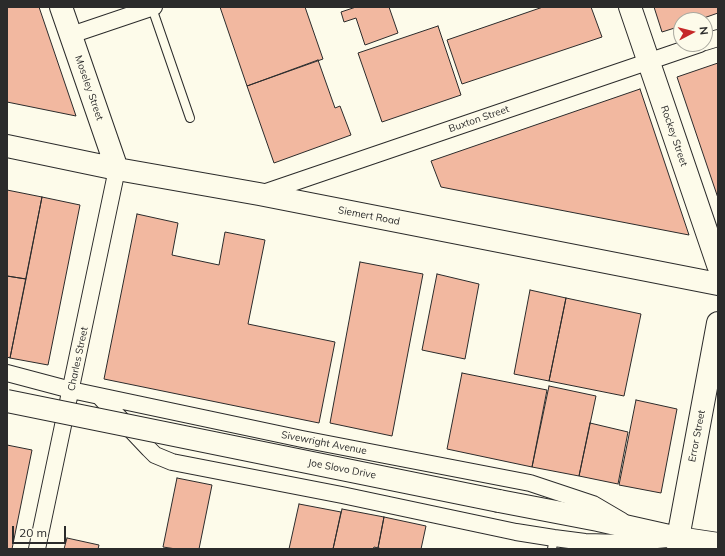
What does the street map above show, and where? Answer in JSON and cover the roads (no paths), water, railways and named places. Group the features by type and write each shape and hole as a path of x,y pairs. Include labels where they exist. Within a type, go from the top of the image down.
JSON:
{"main road":[{"name":"Moseley Street","path":"61,7 117,170"},
{"name":"Rockey Street","path":"630,7 718,265"},
{"name":"Siemert Road","path":"10,145 117,170 259,194 718,284"},
{"name":"Error Street","path":"677,544 718,323"},
{"name":"Joe Slovo Drive","path":"7,401 598,520 635,529 677,544"},
{"path":"677,544 718,544"}],"street":[{"path":"71,35 153,7"},
{"name":"Buxton Street","path":"259,194 676,52"},
{"name":"Charles Street","path":"37,549 117,170"},
{"name":"Sivewright Avenue","path":"7,373 71,390 302,439 530,483 593,504 635,529"},
{"path":"99,396 149,449 156,455 172,462 342,495 516,532 553,544 585,542 677,544"}],"lane":[{"path":"153,7 190,118"}]}
